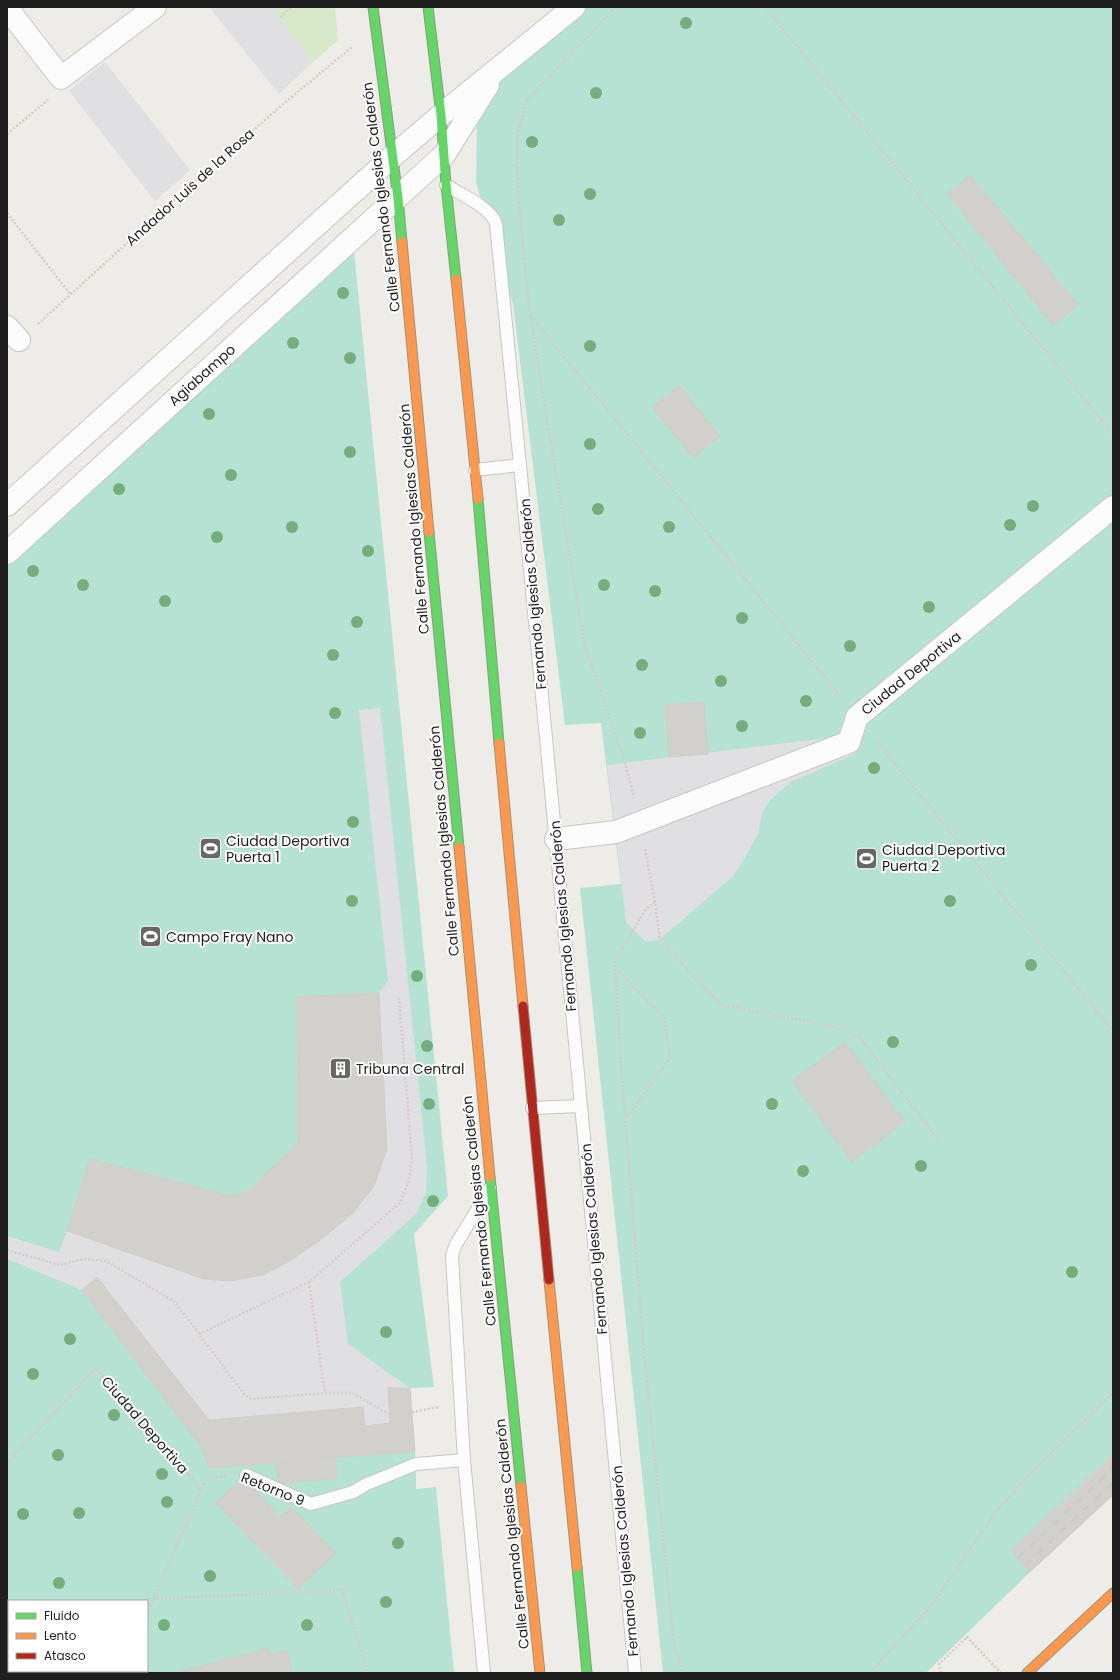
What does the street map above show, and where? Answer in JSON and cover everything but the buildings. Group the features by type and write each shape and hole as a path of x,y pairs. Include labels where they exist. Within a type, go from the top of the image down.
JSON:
{"street":[{"path":"7,8 61,78 155,7"},
{"name":"Calle Fernando Iglesias Calderón","path":"373,7 398,198 491,1187 540,1673"},
{"path":"428,7 441,115 446,185 475,470 532,1108 588,1673"},
{"path":"7,505 392,157 441,115 574,7"},
{"name":"Agiabampo","path":"7,553 444,155 497,71"},
{"name":"Ciudad Deportiva","path":"556,839 616,832 849,742 857,717 1113,507"},
{"path":"1027,1673 1113,1593"}],"lane":[{"name":"Fernando Iglesias Calderón","path":"446,185 488,212 494,219 520,465 635,1673"},
{"path":"475,470 520,465"},
{"path":"532,1108 581,1106"},
{"path":"484,1673 464,1460 453,1250 491,1187"},
{"name":"Retorno 9","path":"246,1475 311,1504 353,1492 367,1484 416,1464 464,1460"}],"path":[{"path":"280,17 292,7"},
{"path":"616,7 527,100 517,136 518,195 530,315 584,642 625,763 640,822 655,902 660,939 671,950 688,972 721,1004 832,1026 859,1036 940,1142"},
{"path":"765,7 1113,434"},
{"name":"Andador Luis de la Rosa","path":"13,334 71,295 192,184 282,105 375,27"},
{"path":"7,134 68,84 61,78"},
{"path":"7,213 71,295"},
{"path":"530,315 1113,1031"},
{"path":"655,902 646,909 615,960 615,969 625,1120 659,1511 674,1645 683,1673"},
{"path":"615,969 665,1019 670,1058 625,1120"},
{"path":"199,1334 310,1282 400,1203 409,1181 412,1158 399,998"},
{"path":"7,1250 60,1265 84,1258 106,1260 175,1302 244,1394 251,1399 325,1393 352,1393 389,1414"},
{"path":"310,1282 325,1393"},
{"name":"Ciudad Deportiva","path":"7,1463 96,1368 202,1490"},
{"path":"870,1673 931,1606 997,1510 1037,1467 1113,1393"},
{"path":"412,1412 460,1404"},
{"name":"Retorno 9","path":"148,1611 206,1480 234,1474 246,1475"},
{"path":"153,1599 342,1590 368,1673"},
{"path":"941,1673 939,1664 967,1637 1002,1673"}],"green space":[{"path":"272,7 335,7 338,40 313,62"},
{"name":"Ciudad Deportiva Puerta 2","path":"581,7 1113,7 1113,1495 1030,1572 926,1673 663,1673 580,888 621,884 601,723 565,725 513,304 476,183 477,122 502,75"},
{"name":"Ciudad Deportiva Puerta 1","path":"353,241 448,1196 414,1234 434,1387 410,1388 416,1464 416,1489 436,1487 454,1673 7,1673 7,560"}],"shaded area":[{"path":"209,7 272,7 313,62 279,94"},
{"path":"105,62 190,170 155,201 69,91"},
{"path":"380,708 427,1167 426,1193 416,1214 340,1282 348,1344 410,1388 388,1388 390,1423 365,1426 363,1407 209,1420 97,1277 82,1290 7,1259 7,1236 59,1252 67,1231 204,1279 231,1281 263,1275 288,1262 319,1241 352,1214 374,1186 387,1149 379,993 388,981 359,710"},
{"path":"843,736 857,753 791,782 770,800 762,813 758,834 733,876 660,939 646,942 626,922 607,765"}],"railway":[{"path":"1018,1558 1113,1468"},
{"path":"1025,1565 1113,1483"}],"traffic: fast":[{"path":"373,7 398,198 402,242"},
{"path":"428,7 441,115 446,185 456,279"},
{"path":"478,499 499,743"},
{"path":"429,532 459,847"},
{"path":"490,1177 521,1486"},
{"path":"577,1567 587,1673"}],"traffic: slow":[{"path":"402,242 429,532"},
{"path":"456,279 478,499"},
{"path":"499,743 523,1006"},
{"path":"459,847 490,1177"},
{"path":"549,1280 577,1567"},
{"path":"521,1486 540,1673"},
{"path":"1027,1673 1113,1593"}],"traffic: jam":[{"path":"523,1006 549,1280"}],"place":[{"name":"Ciudad Deportiva Puerta 1","path":"211,849"},
{"name":"Ciudad Deportiva Puerta 2","path":"866,858"},
{"name":"Campo Fray Nano","path":"151,937"},
{"name":"Tribuna Central","path":"340,1069"}]}
